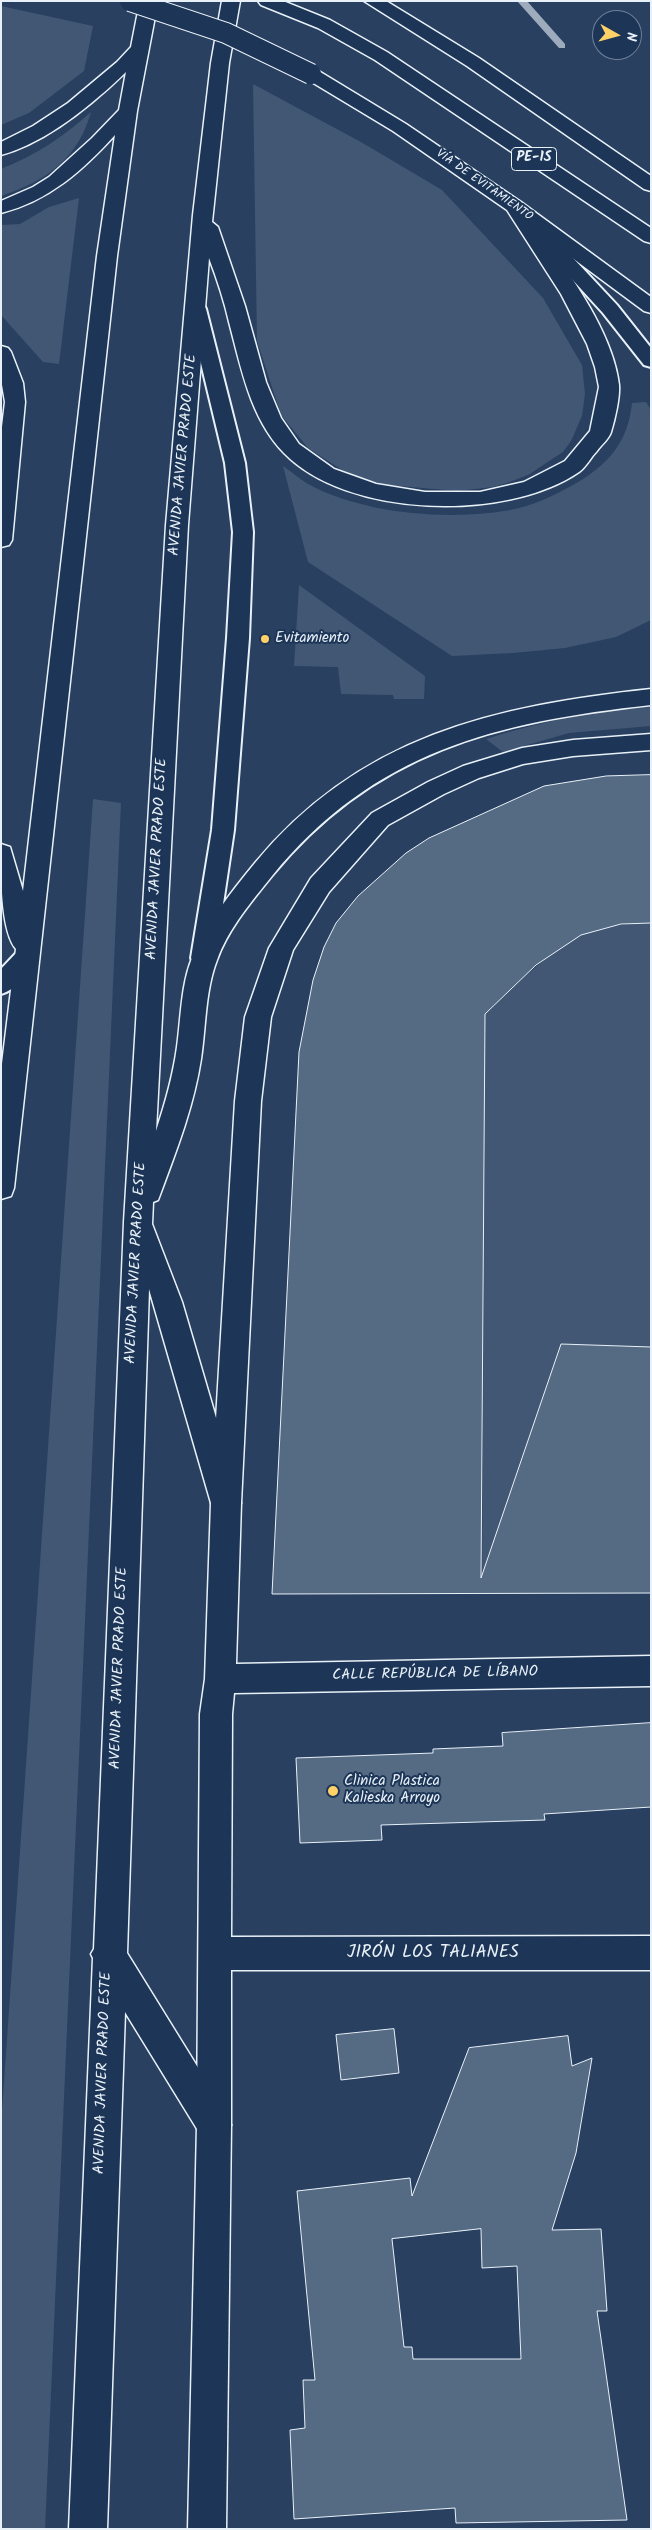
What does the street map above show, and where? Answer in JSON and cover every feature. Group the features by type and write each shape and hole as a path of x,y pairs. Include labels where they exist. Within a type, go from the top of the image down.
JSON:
{"main road":[{"name":"VÍA DE EVITAMIENTO","path":"130,1 226,33 311,74 365,105 514,206 651,307"},
{"path":"1,1188 107,256 128,111 148,1"},
{"name":"AVENIDA JAVIER PRADO ESTE","path":"88,2529 108,1954 138,1222 177,525 204,215 220,63 231,1"},
{"name":"PE-1S","path":"267,1 324,24 395,65 651,237"},
{"path":"373,1 473,62 651,185"},
{"path":"1,150 37,132 77,106 111,77 138,50"},
{"path":"1,207 28,199 56,184 128,111"},
{"path":"204,215 235,306 263,398 275,426 293,450 326,475 357,488 399,497 450,500 508,495 553,477 573,464 590,449 600,437 606,421 609,388 608,372 565,285 514,206"},
{"path":"1,352 13,383 15,402 1,540"},
{"path":"226,1503 168,1302 138,1222 176,1110 188,1061 202,964 234,909 262,870 296,832 336,796 367,775 436,741 473,727 545,710 651,697"},
{"path":"207,2529 214,2125 216,1714 220,1679 226,1503 248,1101 258,1017 280,948 320,885 380,818 436,788 471,772 522,756 573,748 651,742"},
{"path":"1,853 27,957"},
{"name":"CALLE REPÚBLICA DE LÍBANO","path":"220,1679 651,1671"},
{"name":"JIRÓN LOS TALIANES","path":"215,1954 651,1953"},
{"path":"108,1954 214,2125"}],"lane":[{"path":"514,206 610,309 651,361"},
{"path":"197,309 235,463 243,532 238,638 224,830 202,964"},
{"path":"1,986 27,957"}],"shaded area":[{"path":"1,6 93,26 84,71 29,113 1,125"},
{"path":"253,84 361,142 442,190 543,298 582,365 585,394 582,416 571,441 563,452 528,475 507,483 493,487 457,491 388,485 367,480 342,470 308,448 281,415 257,341"},
{"path":"91,112 78,143 58,166 32,183 1,196 1,169 49,145"},
{"path":"79,198 59,364 43,362 1,315 1,225 20,224 49,207"},
{"path":"646,402 651,410 651,620 616,637 565,648 452,656 308,562 283,466 308,484 330,494 380,508 433,515 460,515 510,510 550,497 596,470 621,442 630,417 632,403"},
{"path":"299,585 425,676 424,699 394,699 393,695 341,694 338,667 294,666"},
{"path":"651,707 651,726 569,733 503,752 486,739 567,718"},
{"path":"93,799 121,803 45,2529 1,2529 1,2125"},
{"path":"651,923 651,1347 561,1344 544,1393 551,1593 482,1594 485,1014 542,962 580,936 605,927"}],"building":[{"path":"651,775 651,923 621,924 581,935 536,965 485,1014 481,1578 561,1344 651,1347 651,1593 272,1594 299,1052 313,980 324,947 336,923 358,896 406,853 429,838 544,786 606,776"},
{"path":"651,1723 651,1807 544,1814 545,1820 381,1825 382,1840 300,1843 296,1758 433,1753 433,1749 503,1746 502,1733"},
{"path":"394,2029 399,2073 341,2080 336,2035"},
{"path":"568,2036 572,2066 592,2058 576,2153 552,2230 601,2229 607,2311 597,2311 627,2520 456,2523 455,2508 294,2519 290,2430 305,2428 303,2380 315,2380 297,2191 410,2178 412,2196 469,2048","holes":["481,2229 482,2268 517,2266 521,2359 413,2359 412,2347 404,2347 392,2239"]}],"waterway":[{"path":"522,1 543,27 562,46"}],"place":[{"name":"Evitamiento","path":"265,639"},
{"name":"Clinica Plastica Kalieska Arroyo","path":"333,1791"}]}
